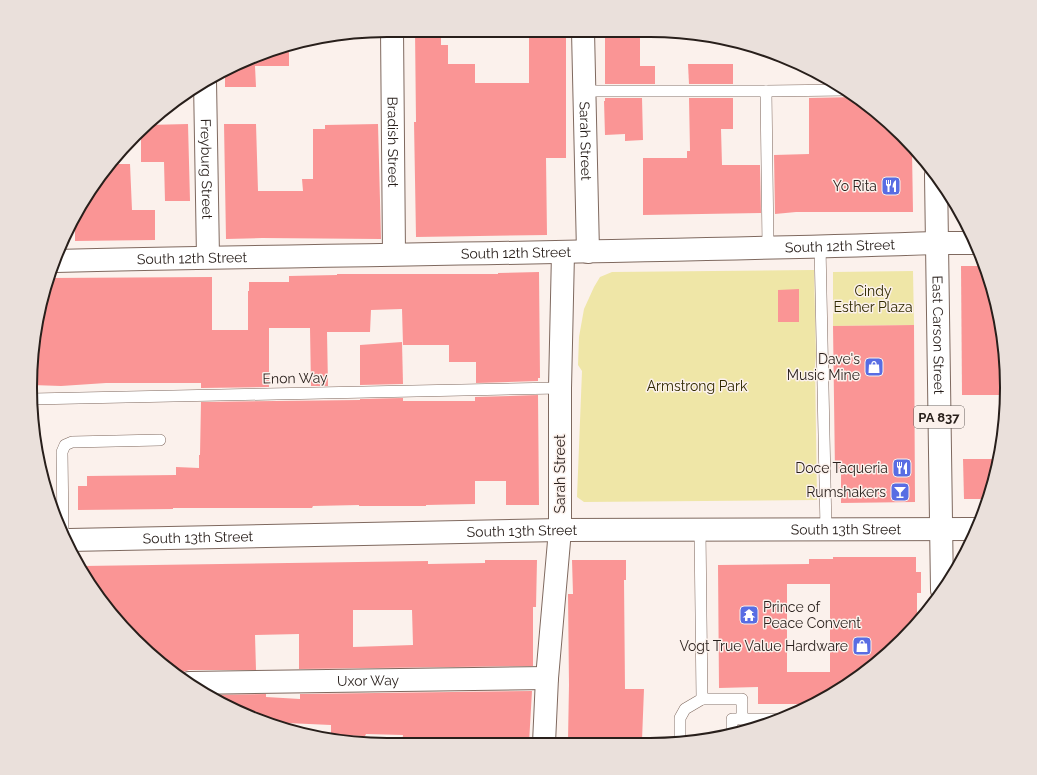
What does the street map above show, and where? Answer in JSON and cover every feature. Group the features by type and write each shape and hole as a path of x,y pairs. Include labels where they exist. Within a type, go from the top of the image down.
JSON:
{"street":[{"name":"Bradish Street","path":"392,37 394,254"},
{"name":"Sarah Street","path":"583,37 588,252"},
{"name":"Freyburg Street","path":"205,88 208,257"},
{"name":"East Carson Street","path":"936,186 942,581"},
{"name":"South 12th Street","path":"61,261 394,254 563,253 968,242"},
{"name":"Sarah Street","path":"544,738 547,678 560,530 560,388 563,253"},
{"name":"South 13th Street","path":"72,540 560,530 970,529"},
{"name":"Uxor Way","path":"199,683 547,678"}],"lane":[{"path":"585,91 835,90"},
{"path":"766,91 768,247"},
{"path":"820,246 826,529"},
{"name":"Enon Way","path":"37,399 560,388"},
{"path":"63,519 62,452 65,445 72,442 160,440"},
{"path":"700,530 702,699"},
{"path":"680,736 680,718 685,708 702,699 742,699 742,719"},
{"path":"732,728 732,719 762,719"}],"green space":[{"name":"Armstrong Park","path":"814,270 817,500 584,502 577,497 582,371 578,365 579,337 584,309 600,277 612,272"},
{"name":"Cindy Esther Plaza","path":"913,271 914,325 833,326 833,272"}],"building":[{"path":"415,37 441,37 441,45 448,45 448,64 475,64 475,83 529,83 529,37 566,37 566,158 546,158 547,235 416,237 414,122 416,122"},
{"path":"605,37 640,37 640,66 655,66 655,84 605,84"},
{"path":"289,52 289,66 255,66 256,87 225,87 225,77 253,64"},
{"path":"688,64 733,64 733,84 689,84"},
{"path":"846,97 881,124 912,155 913,212 796,212 775,214 774,155 809,154 809,98"},
{"path":"605,98 642,98 643,140 625,141 625,134 605,135"},
{"path":"689,98 733,98 733,129 721,129 722,165 760,165 761,213 643,215 643,158 687,158 687,151 690,151"},
{"path":"188,124 190,201 165,201 164,162 141,162 141,139 155,125"},
{"path":"224,124 256,124 258,191 303,191 302,179 313,179 313,129 325,129 325,125 378,124 381,239 226,239"},
{"path":"117,164 130,164 132,210 155,210 155,240 75,241 75,228 109,174"},
{"path":"961,266 978,266 988,297 997,342 1000,395 962,395"},
{"path":"539,272 540,378 538,378 538,381 476,383 476,362 449,362 449,345 403,345 402,309 371,310 370,332 327,332 328,386 311,386 310,328 269,328 269,387 201,388 201,383 106,383 61,386 37,385 40,342 49,297 55,278 212,277 212,330 248,330 249,282 289,282 289,276 337,274"},
{"path":"799,289 799,322 778,322 778,290"},
{"path":"914,325 915,502 841,503 841,472 835,472 833,326"},
{"path":"402,342 403,384 360,385 360,345"},
{"path":"538,395 539,505 506,505 506,481 475,481 475,504 426,506 313,506 312,508 78,510 78,486 87,486 87,476 176,475 176,467 199,468 201,402 403,398 403,401 475,401 475,397"},
{"path":"963,459 992,459 981,499 964,499"},
{"path":"833,557 916,557 916,572 921,572 921,593 917,593 917,614 881,651 863,666 825,691 800,704 758,704 758,687 719,688 718,565 809,564 809,559 833,559","holes":["787,584 830,584 830,672 787,672"]},
{"path":"485,560 537,560 536,607 533,607 533,666 299,669 299,634 255,635 256,670 189,670 183,672 156,651 124,619 109,601 86,566 428,561 428,564 485,563","holes":["353,610 412,610 413,645 353,647"]},
{"path":"572,560 626,560 626,580 624,580 625,689 644,689 642,738 568,738 568,594 573,594"},
{"path":"532,691 529,738 403,738 403,735 342,735 331,733 331,725 288,723 253,711 219,695 266,694 266,697 300,699 300,694"}],"place":[{"name":"Yo Rita","path":"891,186"},
{"name":"Dave's Music Mine","path":"874,367"},
{"name":"Doce Taqueria","path":"902,468"},
{"name":"Rumshakers","path":"900,492"},
{"name":"Prince of Peace Convent","path":"749,615"},
{"name":"Vogt True Value Hardware","path":"862,646"}]}
